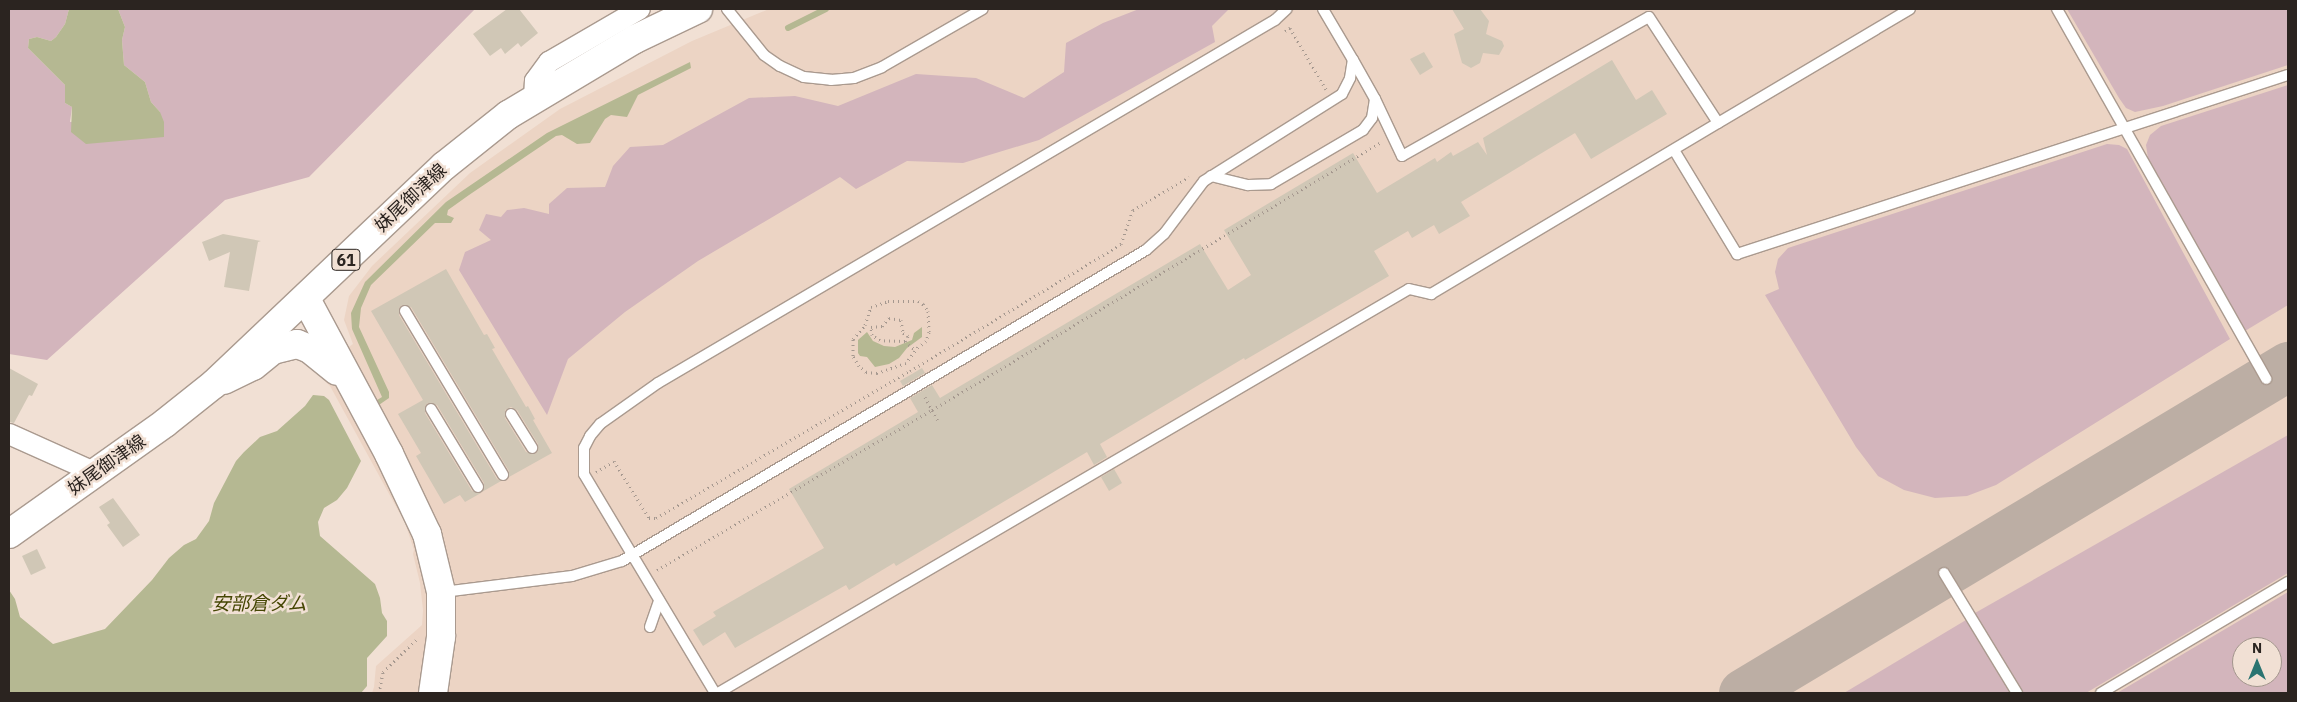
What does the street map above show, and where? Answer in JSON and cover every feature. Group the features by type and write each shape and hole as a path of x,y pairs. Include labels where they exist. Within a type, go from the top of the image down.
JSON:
{"main road":[{"name":"妹尾御津線","path":"9,534 166,424 214,384 306,299 444,166 508,115 635,39 698,9"},
{"path":"306,299 343,372 389,454 427,534 441,592 441,638 433,693"},
{"path":"214,384 253,366 272,350 297,344 310,349 333,370 343,372"}],"street":[{"path":"534,99 535,81 549,62 640,9"},
{"path":"9,434 96,473"}],"lane":[{"path":"727,9 764,54 780,66 804,76 831,80 854,78 882,67 983,9"},
{"path":"1288,9 1275,20 658,383 600,424 590,436 584,448 585,476 659,601 717,693 1409,289 1431,294 1910,9"},
{"path":"1323,9 1375,99 1402,156 1649,16 1718,123"},
{"path":"2058,9 2266,379"},
{"path":"441,592 572,576 609,566 632,556 1146,250 1164,234 1197,188 1211,176 1342,94 1350,78 1353,60"},
{"path":"1674,150 1737,254 2288,75"},
{"path":"1211,176 1248,185 1271,184 1363,130 1372,118 1375,99"},
{"path":"405,311 503,474"},
{"path":"430,409 478,487"},
{"path":"511,414 532,448"},
{"path":"1944,573 2018,693"},
{"path":"2101,693 2288,582"},
{"path":"650,627 659,601"}],"path":[{"path":"1281,34 1290,28 1329,95"},
{"path":"653,572 932,410 1393,136"},
{"path":"585,476 614,461 649,518 656,518 910,371 1121,244 1132,210 1192,175"},
{"path":"918,301 928,311 930,332 926,341 915,350 910,359 897,367 877,373 866,372 859,366 852,347 853,339 865,325 871,307 878,303 918,301"},
{"path":"865,325 871,327 882,326 889,318 901,320 902,333 908,336 905,341"},
{"path":"871,327 872,335 880,340 905,341 915,350"},
{"path":"379,693 383,672 417,637 422,637"}],"shaded area":[{"path":"9,9 69,9 65,24 56,37 51,41 37,37 29,39 28,48 65,85 65,103 72,107 70,122 160,112 151,102 145,82 124,65 122,40 125,27 118,9 475,9 309,177 225,200 47,360 9,354"},
{"path":"769,9 2288,9 2288,693 372,693 376,666 422,625 423,610 420,583 413,554 414,550 405,523 330,386 315,371 353,344 344,320 349,296 372,266 470,173 560,109 692,41"},
{"path":"1139,9 1229,9 1212,26 1215,42 1039,140 963,163 907,161 856,189 840,177 698,261 625,312 568,359 547,415 459,270 465,252 491,240 479,230 486,214 501,217 507,210 524,208 549,214 549,204 567,188 605,187 613,166 630,147 663,145 749,98 795,96 838,106 916,74 976,78 1024,98 1064,72 1066,43 1103,23"},
{"path":"2067,9 2288,9 2288,65 2163,106 2135,112 2126,108 2119,98"},
{"path":"2288,85 2288,305 2245,331 2148,158 2146,145 2150,135 2161,126"},
{"path":"2107,144 2119,145 2127,149 2230,339 1996,485 1967,496 1935,498 1904,490 1878,476 1856,447 1765,295 1779,289 1775,272 1778,259 1788,248"},
{"path":"2288,435 2288,573 2086,693 2023,693 1975,613"},
{"path":"2288,592 2288,693 2117,693"},
{"path":"1966,620 2011,693 1844,693"}],"water":[{"path":"69,9 118,9 125,27 122,40 124,65 145,82 151,102 160,112 164,122 164,137 86,144 71,132 72,107 65,103 65,85 28,48 29,39 37,37 51,41 56,37 65,24"},
{"path":"690,62 691,68 638,95 627,117 611,115 605,119 590,143 577,144 562,135 556,136 469,195 448,210 447,215 454,218 451,223 435,223 371,285 361,308 359,327 389,392 389,398 376,407 374,402 382,397 352,329 351,313 365,282 446,202 547,133"},
{"path":"922,327 922,337 907,348 899,358 889,364 875,367 867,357 860,356 858,353 858,340 867,332 873,341 884,346 895,347 912,340 914,333"},
{"name":"安部倉ダム","path":"313,395 324,396 329,400 361,461 347,488 337,500 324,508 318,522 320,536 375,584 380,598 382,613 387,621 387,636 367,658 367,686 361,693 9,693 9,590 15,599 20,617 53,644 105,629 152,580 169,558 184,545 196,539 209,521 214,503 236,461 244,452 260,437 277,431 305,406"}],"building":[{"path":"507,9 519,9 538,33 521,47 518,43 505,54 501,48 490,56 473,34"},
{"path":"1452,9 1480,9 1489,21 1486,34 1502,41 1504,46 1499,55 1483,53 1480,63 1471,68 1462,63 1454,34 1464,29"},
{"path":"1424,52 1433,67 1420,75 1410,59"},
{"path":"1612,60 1636,100 1652,90 1667,114 1591,159 1575,133 1461,202 1470,216 1439,234 1434,225 1412,238 1408,231 1374,251 1389,276 1245,360 1244,358 1100,444 1107,457 1094,465 1087,452 896,566 894,563 849,590 846,585 735,648 725,632 703,646 693,630 716,616 713,612 824,548 789,489 918,412 910,398 932,385 940,398 1200,244 1228,290 1251,275 1224,230 1353,153 1377,193 1435,158 1437,162 1451,152 1453,156 1478,142 1487,155 1483,138"},
{"path":"223,234 261,241 258,242 249,291 224,287 230,252 209,261 202,242"},
{"path":"446,269 484,335 487,334 495,348 492,349 526,407 528,406 535,419 533,420 552,453 509,477 509,471 411,307 402,305 399,308 399,315 497,479 501,481 482,492 484,483 437,405 428,403 425,406 425,413 472,491 481,493 465,502 460,495 444,504 416,456 421,453 398,414 423,400 371,311","holes":["511,407 517,410 538,444 538,451 535,454 526,452 505,418 505,410"]},
{"path":"9,368 38,384 32,396 29,395 14,423 9,422"},
{"path":"922,368 925,373 903,386 900,381"},
{"path":"1114,469 1122,483 1109,491 1101,477"},
{"path":"113,498 140,535 123,547 107,525 110,523 99,507"},
{"path":"37,549 46,568 31,575 22,556"}],"waterway":[{"path":"788,28 826,9"}],"taxiway":[{"path":"1743,693 2288,366"}]}
